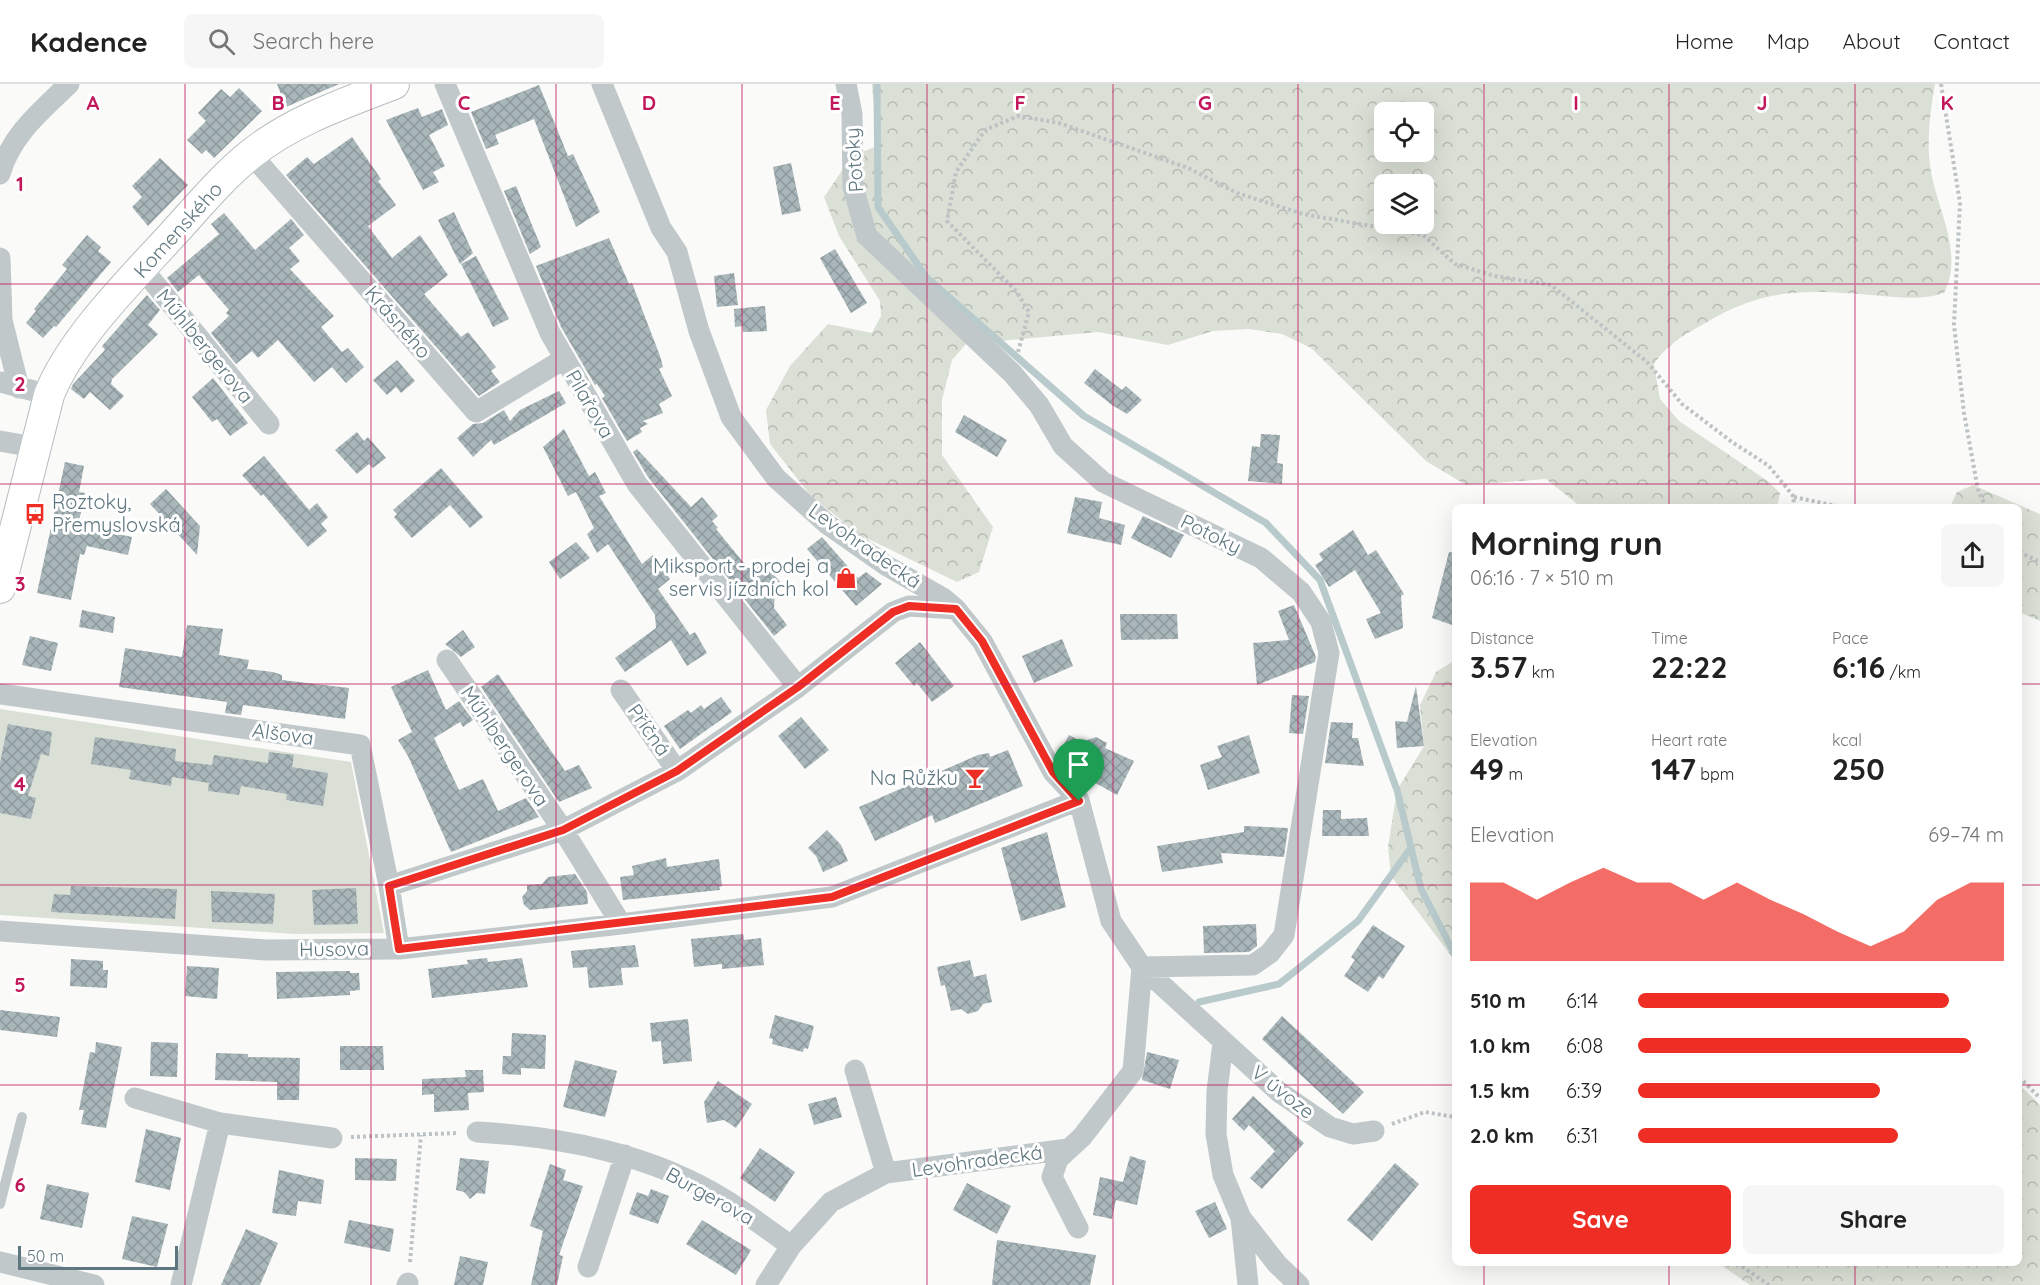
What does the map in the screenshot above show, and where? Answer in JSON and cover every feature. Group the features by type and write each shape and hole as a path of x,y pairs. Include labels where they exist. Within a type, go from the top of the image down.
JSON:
{"street":[{"path":"0,174 8,153 21,132 69,84"},
{"name":"Komenského","path":"0,588 49,395 57,374 73,350 142,268 221,181 251,154 327,110 394,84"},
{"name":"Pilařova","path":"445,84 550,333 637,484 798,687"},
{"name":"Levohradecká","path":"602,84 661,228 677,252 699,331 730,417 776,478 827,525 956,609 982,641 1053,772 1079,801 1111,921 1142,967 1134,1071 1082,1137 1058,1159 1052,1177 1077,1228"},
{"name":"Potoky","path":"846,84 852,114 853,187 867,236 1012,373 1039,405 1063,446 1103,482 1261,558 1302,592 1321,622 1329,653 1284,935 1270,953 1253,966 1142,967"},
{"name":"Krásného","path":"251,154 476,412 564,359"},
{"path":"0,258 2,320 10,384 49,395"},
{"name":"Műhlbergerova","path":"142,268 269,424"},
{"path":"0,441 34,447"},
{"name":"Příčná","path":"389,886 563,830 677,771 798,687 893,612 909,606 956,609"},
{"name":"Műhlbergerova","path":"447,660 563,830 621,924"},
{"name":"Příčná","path":"621,690 677,771"},
{"name":"Alšova","path":"0,694 360,745 389,886 399,949"},
{"name":"Husova","path":"0,931 266,950 399,949 621,924 832,897 1079,801"},
{"name":"V úvoze","path":"1142,967 1279,1092 1329,1127 1353,1134 1374,1131"},
{"path":"1223,1043 1217,1091 1216,1134 1223,1175 1242,1218 1277,1264 1299,1285"},
{"path":"766,1285 791,1246 831,1202 886,1173 855,1070"},
{"path":"135,1098 220,1123 332,1138"},
{"path":"181,1285 220,1123"},
{"name":"Burgerova","path":"477,1132 531,1135 625,1155 667,1171 725,1200 791,1246"},
{"name":"Levohradecká","path":"886,1173 1068,1149"},
{"path":"588,1267 625,1155"},
{"path":"1242,1218 1248,1285"},
{"path":"0,1262 94,1285"}],"lane":[{"path":"0,1204 22,1117"}],"path":[{"path":"1941,84 1959,202 1954,325 1968,435 1978,490 1985,504"},
{"path":"1012,373 1029,312 1017,292 947,221 956,172 962,163 985,130 1018,116 1059,123 1188,168 1237,193 1303,214 1423,235 1455,264 1495,276 1551,285 1647,362 1682,404 1768,466 1794,497 1827,504"},
{"path":"1793,504 1794,497"},
{"path":"2022,553 2040,562"},
{"path":"2022,1080 2040,1098"},
{"path":"1374,1131 1425,1112 1452,1116"},
{"path":"332,1138 477,1132"},
{"path":"408,1284 421,1135"},
{"path":"1741,1266 1769,1285"}],"green space":[{"path":"872,84 1935,84 1929,128 1929,150 1934,187 1951,248 1951,263 1944,293 1926,297 1807,292 1749,302 1685,335 1665,350 1654,364 1660,399 1679,421 1769,482 1780,493 1778,504 1577,504 1546,479 1466,485 1426,461 1311,348 1282,334 1249,329 1213,331 1168,345 1098,332 966,344 952,360 942,400 942,455 993,527 979,572 957,582 860,535 811,496 770,444 766,410 790,366 828,324 872,333 881,316 880,301 839,236 824,197 852,156 877,146"},
{"path":"1973,485 2017,504 1951,504 1957,492"},
{"path":"2022,506 2040,514 2040,621 2022,613"},
{"path":"1452,662 1452,957 1391,876 1388,847 1397,790 1424,746 1420,705 1436,672"},
{"path":"0,709 351,762 384,933 295,934 0,915"},
{"path":"2022,1087 2040,1105 2040,1285 1750,1285 1722,1266 2022,1266"}],"building":[{"path":"277,84 339,84 286,107"},
{"path":"539,85 568,156 573,154 600,212 576,227 534,119 495,135 499,144 486,149 471,112"},
{"path":"239,88 262,111 214,158 206,150 202,154 187,140 206,121 198,113 221,89 230,97"},
{"path":"418,108 422,117 442,109 448,125 429,135 445,166 433,172 439,182 423,190 386,120"},
{"path":"352,137 381,179 378,181 396,205 368,226 392,258 420,235 448,275 424,294 461,337 468,332 496,367 491,371 500,382 479,396 286,175 307,157 314,164"},
{"path":"160,158 188,185 148,226 132,207 142,197 132,186"},
{"path":"791,163 801,211 782,215 773,167"},
{"path":"516,186 541,247 530,254 504,191"},
{"path":"454,212 473,253 460,264 438,220"},
{"path":"224,213 255,250 291,219 304,235 289,248 300,261 290,269 334,316 321,327 342,352 348,348 364,367 346,383 332,367 314,382 278,340 258,358 252,351 236,364 211,333 229,316 226,313 229,310 199,275 178,292 167,278 219,234 211,224"},
{"path":"87,235 101,247 98,251 111,262 56,327 54,326 43,338 26,323 36,311 34,309 67,269 62,265"},
{"path":"609,238 629,284 632,283 660,356 663,367 659,369 672,396 659,404 663,413 643,421 648,424 640,428 642,432 627,441 602,398 605,396 597,384 595,385 561,327 536,266"},
{"path":"835,249 867,303 851,313 820,258"},
{"path":"476,256 509,319 493,327 461,264"},
{"path":"734,273 738,305 717,307 714,276"},
{"path":"147,295 160,310 148,325 158,334 112,379 111,384 124,396 110,410 90,392 84,399 71,389 73,384 105,350 102,346"},
{"path":"765,306 767,331 743,332 742,326 735,327 734,309"},
{"path":"397,360 415,381 401,393 396,387 387,395 373,380"},
{"path":"1095,369 1122,390 1126,386 1142,400 1127,414 1112,405 1084,383"},
{"path":"213,378 248,423 230,436 217,419 212,422 192,397"},
{"path":"559,391 566,403 494,445 491,440 473,457 457,438 473,424 483,423 504,410 510,421 520,410"},
{"path":"964,415 1007,440 997,457 955,432"},
{"path":"564,429 589,476 595,472 606,493 599,496 642,564 653,555 670,579 658,589 690,635 695,632 707,653 687,666 671,640 625,672 615,658 656,628 655,615 608,544 597,553 587,534 594,528 576,492 568,496 543,447"},
{"path":"357,432 364,441 368,437 386,458 373,468 369,464 357,474 335,450"},
{"path":"1261,434 1280,435 1277,463 1283,464 1282,484 1248,481 1252,446 1260,447"},
{"path":"637,449 691,507 702,497 718,516 712,521 718,528 716,529 748,568 767,567 782,584 775,591 774,608 787,625 774,636 648,477 633,452"},
{"path":"264,456 309,510 317,503 328,517 321,524 327,531 308,547 263,494 261,496 242,475"},
{"path":"65,462 84,466 79,492 85,493 78,526 132,537 128,555 87,546 84,555 80,554 71,600 37,593"},
{"path":"441,468 483,517 470,528 450,505 412,538 394,517 397,514 393,510"},
{"path":"166,489 200,526 197,555 150,504"},
{"path":"1075,497 1102,502 1099,518 1125,525 1121,545 1067,533"},
{"path":"1143,516 1184,535 1171,558 1131,538"},
{"path":"1353,530 1368,555 1376,550 1404,594 1401,596 1403,628 1375,639 1366,619 1381,613 1355,570 1329,587 1315,565 1323,560 1319,554"},
{"path":"822,537 858,578 866,572 882,584 856,606 807,549"},
{"path":"576,542 590,558 560,579 549,562"},
{"path":"1449,552 1452,552 1452,625 1432,618"},
{"path":"1294,605 1316,657 1315,662 1257,685 1253,643 1289,640 1278,611"},
{"path":"82,610 115,617 113,633 79,627"},
{"path":"1120,614 1177,614 1178,639 1121,640"},
{"path":"187,625 223,629 219,655 249,660 247,669 273,672 282,675 282,680 349,688 345,719 243,705 241,715 225,713 227,702 119,687 125,648 182,657"},
{"path":"463,630 475,647 461,657 445,644"},
{"path":"30,636 58,643 51,671 22,665"},
{"path":"1062,639 1073,666 1034,683 1022,656"},
{"path":"920,642 954,686 932,702 917,683 914,686 895,663"},
{"path":"428,670 446,710 459,701 473,720 463,727 460,722 434,738 459,790 483,779 498,811 526,798 539,817 451,852 408,756 398,740 412,732 391,687"},
{"path":"498,674 565,771 579,765 592,788 559,802 481,687"},
{"path":"1416,686 1424,746 1397,748 1395,721 1407,722"},
{"path":"1292,695 1309,696 1303,734 1289,733"},
{"path":"721,697 732,712 680,749 664,726 688,710 691,713 701,705 704,709"},
{"path":"801,717 829,750 805,769 778,736"},
{"path":"1331,722 1353,723 1352,738 1358,738 1364,766 1325,763"},
{"path":"8,724 52,732 49,756 41,754 28,796 36,798 31,819 0,813 0,763"},
{"path":"1069,735 1082,742 1096,737 1107,743 1105,748 1134,761 1117,795 1063,765 1058,755"},
{"path":"1249,735 1260,773 1208,790 1200,765 1222,757 1217,746"},
{"path":"95,737 176,749 175,761 212,765 214,755 268,763 269,752 294,755 292,767 328,773 323,806 286,800 287,794 241,786 239,795 208,791 209,783 172,777 171,786 129,779 131,770 91,764"},
{"path":"1008,750 1023,786 935,823 932,815 875,841 859,807 978,755 989,753 990,757"},
{"path":"1323,810 1341,810 1341,819 1367,818 1369,836 1322,836"},
{"path":"1244,826 1288,828 1284,857 1221,853 1223,863 1162,872 1157,846 1244,832"},
{"path":"827,830 841,845 848,861 823,872 816,856 808,848"},
{"path":"1047,832 1066,907 1021,921 1001,848"},
{"path":"666,858 667,867 719,859 722,886 719,887 720,890 623,900 620,877 634,875 632,866"},
{"path":"575,874 587,892 588,904 530,910 524,905 522,897 527,891 527,885 542,884 548,877"},
{"path":"71,886 177,889 175,919 51,912 54,894 70,895"},
{"path":"356,888 358,924 314,925 312,890"},
{"path":"211,891 275,894 273,924 212,922"},
{"path":"1256,924 1257,946 1249,952 1204,953 1203,926"},
{"path":"1373,925 1405,946 1383,979 1379,976 1368,992 1344,976 1355,960 1351,957"},
{"path":"743,934 744,940 761,938 764,965 722,969 722,964 694,967 691,939"},
{"path":"635,945 639,967 621,968 623,985 589,988 587,967 573,968 571,951"},
{"path":"487,958 488,962 522,958 528,987 432,998 428,969 468,964 467,960"},
{"path":"71,959 103,961 103,970 108,970 107,988 70,986"},
{"path":"970,960 974,977 986,974 992,1002 983,1004 978,1011 968,1014 961,1009 951,1011 945,985 941,986 937,967"},
{"path":"187,966 219,968 217,999 185,996"},
{"path":"350,971 350,973 359,973 360,990 350,991 350,995 277,999 276,972"},
{"path":"0,1010 60,1017 57,1037 0,1030"},
{"path":"775,1015 814,1026 808,1049 804,1048 803,1052 772,1044 773,1039 769,1038"},
{"path":"1282,1016 1364,1092 1343,1114 1262,1039"},
{"path":"688,1019 692,1061 663,1064 661,1041 652,1042 650,1023"},
{"path":"512,1033 546,1035 545,1069 521,1068 521,1075 502,1074 503,1056 511,1056"},
{"path":"96,1042 122,1047 106,1128 81,1124 84,1110 79,1110 90,1052 95,1053"},
{"path":"151,1042 178,1043 177,1077 150,1076"},
{"path":"340,1046 383,1046 384,1070 340,1070"},
{"path":"1147,1052 1179,1060 1170,1089 1142,1080"},
{"path":"216,1053 248,1054 248,1057 300,1058 299,1100 277,1100 277,1082 215,1080"},
{"path":"575,1060 617,1071 605,1117 563,1107"},
{"path":"465,1070 483,1070 484,1092 468,1093 469,1110 434,1112 434,1094 422,1095 422,1079 466,1077"},
{"path":"718,1081 752,1104 736,1128 724,1120 707,1123 704,1102"},
{"path":"1253,1096 1304,1143 1262,1189 1250,1178 1275,1151 1249,1125 1244,1131 1232,1119"},
{"path":"836,1097 842,1117 814,1125 808,1104"},
{"path":"146,1129 181,1138 170,1190 135,1182"},
{"path":"760,1148 795,1172 775,1202 740,1178"},
{"path":"1130,1156 1146,1161 1137,1205 1116,1200 1112,1219 1093,1215 1100,1177 1123,1182"},
{"path":"355,1158 397,1159 396,1181 355,1180"},
{"path":"460,1158 489,1161 485,1194 477,1193 470,1199 464,1192 456,1190"},
{"path":"1395,1163 1419,1184 1372,1241 1347,1220"},
{"path":"550,1164 566,1170 563,1180 583,1186 559,1255 563,1256 557,1285 531,1285 543,1231 530,1226"},
{"path":"279,1170 324,1180 321,1204 298,1201 296,1216 272,1213"},
{"path":"967,1183 1011,1206 997,1234 953,1210"},
{"path":"47,1184 89,1193 82,1228 40,1219"},
{"path":"651,1189 669,1196 658,1224 629,1214 637,1192 648,1196"},
{"path":"1215,1202 1227,1229 1209,1238 1195,1211"},
{"path":"132,1216 168,1224 157,1267 122,1259"},
{"path":"349,1220 394,1229 390,1252 344,1243"},
{"path":"702,1220 751,1250 736,1275 686,1244"},
{"path":"246,1229 278,1243 260,1285 221,1285"},
{"path":"997,1240 1096,1255 1090,1285 992,1285"},
{"path":"460,1256 488,1262 483,1285 454,1285"}],"waterway":[{"path":"877,84 878,207 927,278 1084,416 1266,523 1320,580 1397,790 1421,889 1452,949"},
{"path":"1199,1002 1279,984 1358,921 1410,849"}],"place":[{"name":"Roztoky, Přemyslovská","path":"35,514"},
{"name":"Miksport - prodej a servis jízdních kol","path":"846,578"},
{"name":"Na Růžku","path":"975,778"}],"route":[{"path":"909,606 956,609 982,641 1053,772 1079,801 832,897 399,949 389,886 563,830 677,771 798,687 893,612 909,606"}]}
